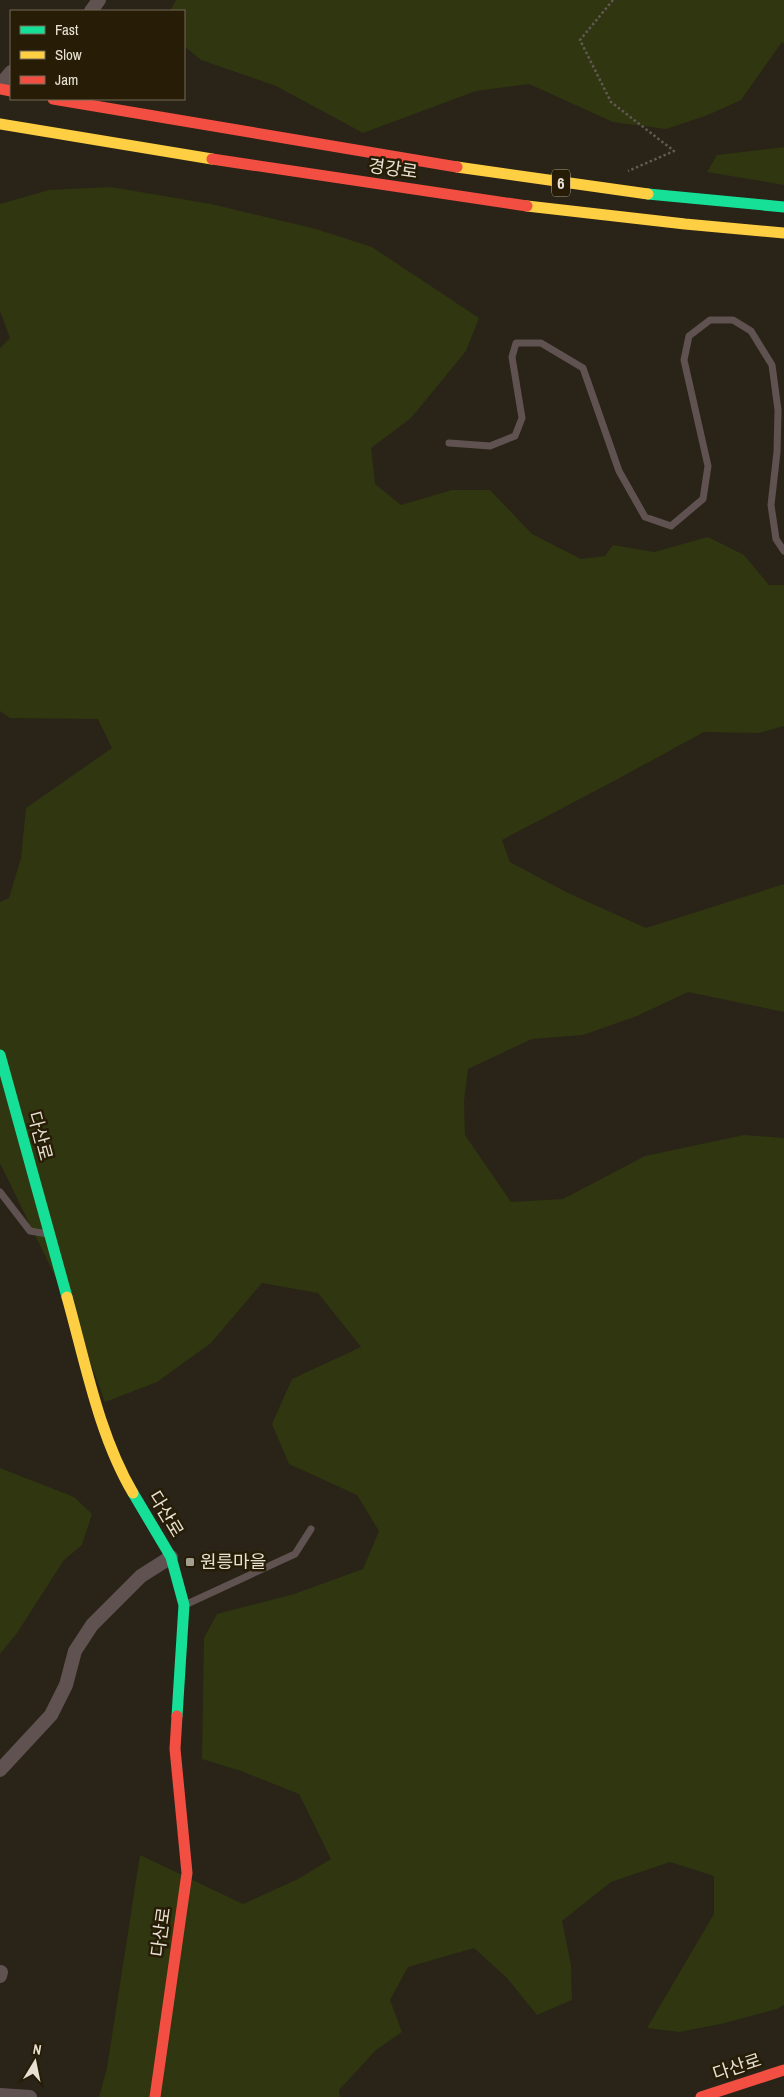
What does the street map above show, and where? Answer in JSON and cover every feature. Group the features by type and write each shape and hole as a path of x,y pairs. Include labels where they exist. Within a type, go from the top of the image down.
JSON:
{"main road":[{"name":"경강로","path":"58,100 339,150 572,184 784,207"},
{"name":"경강로","path":"0,124 328,178 688,224 784,233"},
{"name":"다산로","path":"0,1055 100,1414 123,1476 172,1557 184,1605 175,1749 187,1873 155,2097"},
{"name":"다산로","path":"701,2097 784,2070"}],"street":[{"path":"0,85 10,73"},
{"path":"0,1770 50,1715 66,1684 75,1651 92,1625 140,1576 172,1557"},
{"path":"0,2096 30,2097"}],"lane":[{"path":"448,443 490,446 515,436 522,418 512,357 516,344 541,343 583,368 619,471 645,517 671,526 703,499 708,466 684,360 689,336 710,320 733,320 752,331 772,365 778,410 777,452 771,505 776,539 784,551"},
{"path":"0,1192 30,1231 50,1235"},
{"path":"184,1605 295,1554 311,1529"}],"path":[{"path":"612,0 580,40 611,102 674,151 628,170"}],"green space":[{"path":"176,0 784,0 784,44 782,42 741,100 708,115 666,129 613,122 529,84 476,91 363,133 276,86 201,60 185,47 185,10 171,10"},
{"path":"784,147 784,185 707,172 717,155"},
{"path":"111,187 211,204 316,229 372,247 479,318 466,351 411,418 371,448 375,484 401,505 452,490 490,490 532,534 581,559 605,556 613,545 654,552 708,537 744,555 769,585 784,585 784,726 759,733 704,732 502,840 510,862 566,892 646,928 784,884 784,1012 688,992 637,1016 583,1035 532,1039 468,1069 464,1101 465,1135 511,1202 563,1199 645,1156 744,1135 784,1138 784,2005 777,2009 721,2024 679,2032 647,2028 714,1914 714,1876 670,1862 611,1882 562,1921 571,1965 572,2000 537,2015 507,1978 474,1948 408,1967 390,2000 402,2032 376,2050 339,2090 340,2097 99,2097 107,2068 140,1855 243,1904 298,1879 331,1859 299,1794 241,1771 202,1759 204,1638 217,1614 294,1594 363,1569 379,1531 357,1495 289,1464 272,1424 292,1379 361,1347 318,1293 262,1283 211,1343 157,1382 105,1402 70,1307 0,1163 0,902 9,898 21,858 26,808 112,748 98,719 10,718 0,711 0,348 10,338 0,311 0,204 49,190"},
{"path":"0,1468 74,1497 92,1514 82,1545 64,1560 17,1633 0,1654"}],"traffic: fast":[{"path":"648,194 784,207"},
{"path":"0,1055 67,1297"},
{"path":"133,1493 171,1557 184,1605 177,1716"}],"traffic: slow":[{"path":"0,124 212,159"},
{"path":"457,167 648,194"},
{"path":"527,206 784,233"},
{"path":"67,1297 102,1423 121,1471 133,1493"}],"traffic: jam":[{"path":"0,89 10,91"},
{"path":"59,100 457,167"},
{"path":"212,159 527,206"},
{"path":"155,2097 187,1873 175,1749 177,1716"},
{"path":"701,2097 784,2070"}],"place":[{"name":"원릉마을","path":"190,1562"}]}
